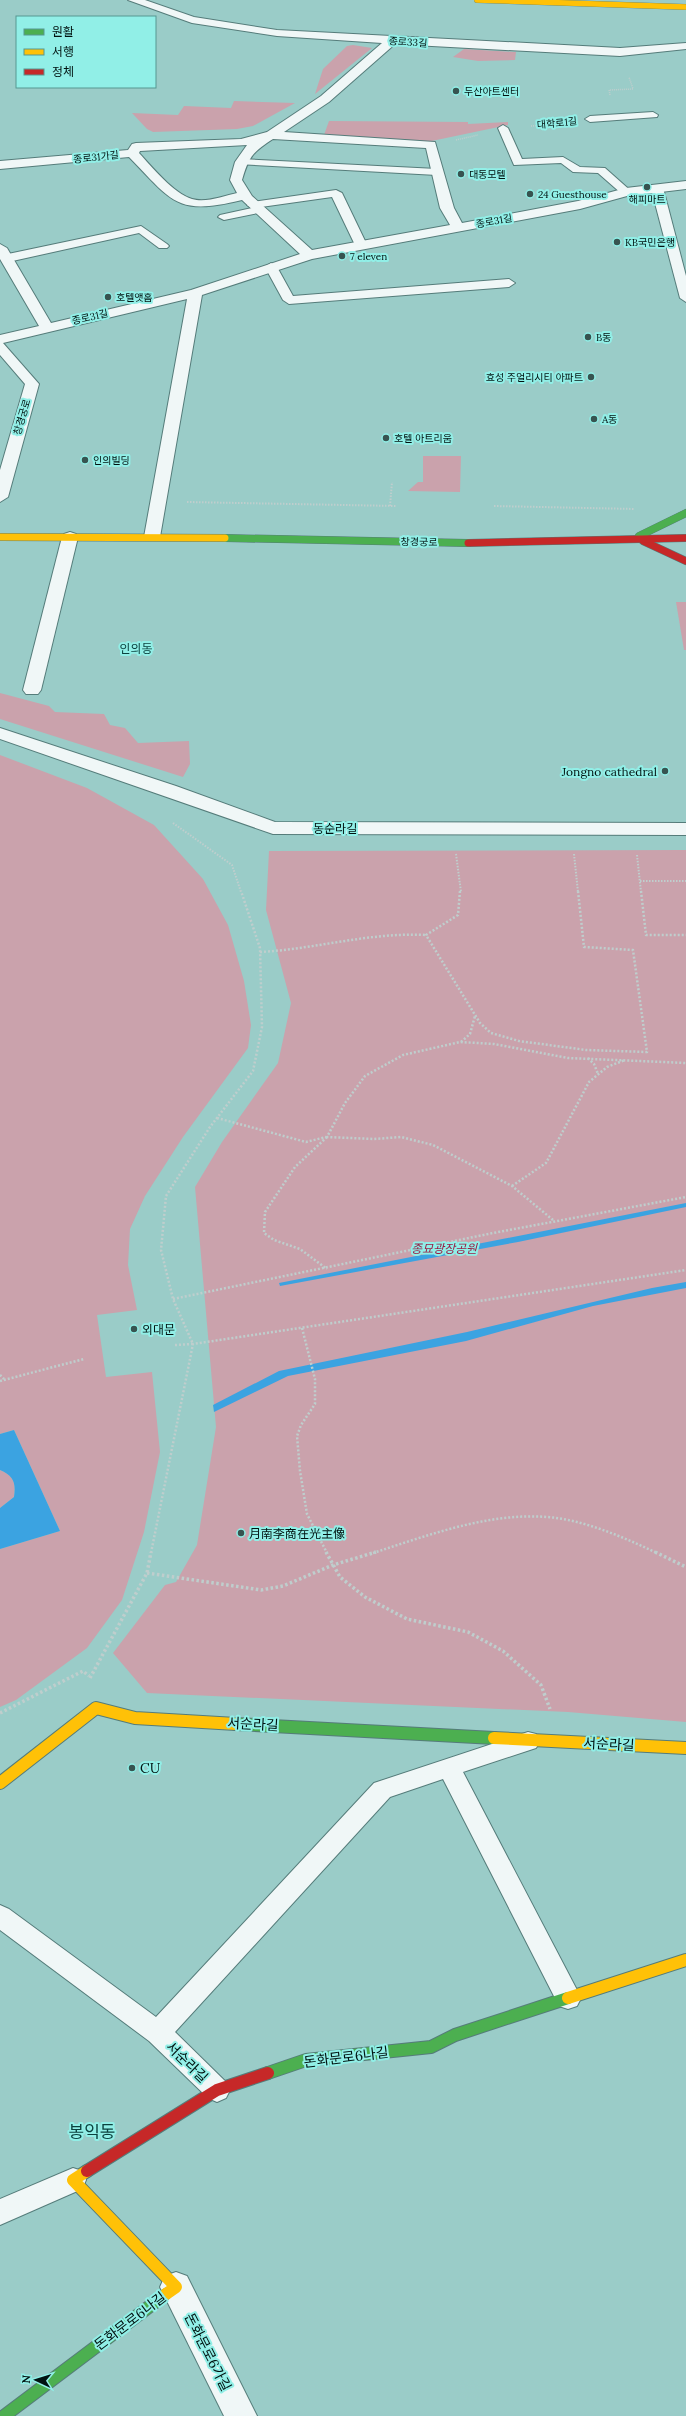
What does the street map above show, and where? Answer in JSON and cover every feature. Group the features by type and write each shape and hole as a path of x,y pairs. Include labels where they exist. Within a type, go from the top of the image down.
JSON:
{"main road":[{"path":"477,0 686,7"},
{"path":"637,538 686,513"},
{"name":"창경궁로","path":"0,537 152,537 491,543 637,538 686,538"},
{"path":"637,538 686,561"},
{"name":"서순라길","path":"0,1783 96,1708 134,1718 686,1748"},
{"name":"돈화문로6나길","path":"4,2416 176,2287 73,2180 217,2090 306,2060 431,2046 455,2035 686,1960"}],"street":[{"name":"종로33길","path":"134,0 192,20 277,33 392,41 620,52 686,46"},
{"path":"309,255 252,203 236,180 241,162 248,150 325,99 392,41"},
{"path":"132,153 136,147 241,143 271,135 431,146 448,208 458,228"},
{"name":"종로31가길","path":"0,165 38,163 132,153 156,179 186,202 252,203"},
{"name":"종로31길","path":"0,339 194,293 309,255 580,205 626,192 686,185"},
{"path":"4,253 48,327"},
{"path":"152,537 194,293"},
{"name":"창경궁로","path":"0,346 32,384 0,497"},
{"path":"32,690 70,537"},
{"name":"동순라길","path":"0,733 170,790 273,828 686,829"},
{"name":"돈화문로6가길","path":"176,2287 241,2416"}],"lane":[{"path":"590,119 652,115"},
{"path":"503,128 518,163 563,160 577,170 601,170 626,192"},
{"path":"241,162 437,172"},
{"path":"657,188 674,234 686,298"},
{"path":"224,217 252,203 336,193 361,246"},
{"path":"4,253 141,229 164,246"},
{"path":"271,267 289,300 509,283"},
{"name":"서순라길","path":"158,2033 382,1790 532,1740"},
{"path":"449,1768 568,1998"},
{"name":"서순라길","path":"0,1916 158,2033 217,2090"},
{"name":"돈화문로6나길","path":"0,2212 73,2180"}],"path":[{"name":"대학로1길","path":"431,146 503,128 574,123 590,119 588,96 610,96 609,90 633,89 620,52"},
{"path":"390,506 392,482"},
{"path":"159,501 396,506"},
{"path":"494,506 636,510"},
{"path":"0,1713 83,1671 90,1677 147,1573 193,1344 173,1299 161,1250 166,1196 217,1118 254,1071 262,1027 260,952 232,865 169,820"},
{"path":"260,952 288,952 375,936 426,935 458,915 461,896 456,850"},
{"path":"426,935 475,1016 491,1033 519,1041 586,1050 647,1052 633,950 584,947 574,854 582,854"},
{"path":"629,855 637,855 646,935 686,935"},
{"path":"640,881 686,882"},
{"path":"460,1042 470,1034 475,1016"},
{"path":"327,1269 300,1249 274,1240 264,1233 265,1212 295,1167 327,1137 345,1103 365,1076 403,1055 460,1042 494,1044 568,1058 686,1063"},
{"path":"587,1058 594,1064 598,1074"},
{"path":"512,1186 546,1163 589,1082 607,1067 626,1060"},
{"path":"217,1118 306,1142 327,1137 374,1139 402,1137 433,1146 512,1186 553,1220"},
{"path":"173,1299 327,1269 553,1220 686,1197"},
{"path":"175,1344 193,1344 686,1270"},
{"path":"302,1328 315,1379 315,1404 301,1425 297,1436 300,1471 307,1514 333,1566 340,1577 365,1597 407,1619 468,1632 504,1650 541,1685 555,1724 557,1741"},
{"path":"0,1381 84,1359"},
{"path":"0,1375 5,1380"},
{"path":"147,1573 261,1590 279,1587 304,1579 333,1566 486,1521 524,1517 561,1519 613,1532 686,1567"}],"green space":[{"path":"353,45 372,48 315,94 323,69 347,46"},
{"path":"464,49 516,52 515,60 478,61 453,57"},
{"path":"234,101 295,103 253,126 237,129 153,132 147,129 132,113 178,115 184,106 231,108"},
{"path":"329,121 468,122 468,124 508,122 508,125 427,142 324,135"},
{"path":"423,456 461,456 460,492 408,491 418,482 423,482"},
{"path":"676,602 686,602 686,650 684,650"},
{"path":"0,693 49,706 55,712 104,714 110,725 125,728 138,743 189,741 190,764 183,777 0,719"},
{"path":"0,755 87,788 154,825 203,879 228,925 244,981 251,1025 248,1048 183,1137 145,1196 130,1229 128,1265 137,1310 97,1315 106,1377 152,1372 160,1452 144,1532 122,1600 87,1648 16,1700 0,1707 0,1549 60,1531 14,1430 0,1434"},
{"name":"종묘광장공원","path":"686,850 686,1722 568,1712 147,1693 113,1653 165,1585 176,1582 197,1545 216,1427 195,1187 222,1142 278,1063 291,1003 266,910 269,851"},
{"path":"0,1470 11,1477 15,1488 14,1497 0,1508"}],"water":[{"path":"686,1203 686,1207 518,1242 280,1286 279,1283"},
{"path":"686,1282 686,1288 593,1306 466,1341 288,1376 214,1412 213,1405 279,1371 467,1332 652,1288"},
{"path":"14,1430 60,1531 0,1549 0,1508 14,1497 15,1488 11,1477 0,1470 0,1434"}],"traffic: fast":[{"path":"639,536 686,513"},
{"path":"225,538 468,543"},
{"path":"236,1724 494,1738"},
{"path":"268,2073 306,2060 431,2047 455,2035 568,1998"},
{"path":"4,2416 166,2294"}],"traffic: slow":[{"path":"477,0 686,7"},
{"path":"0,537 225,538"},
{"path":"0,1783 96,1708 135,1718 236,1724"},
{"path":"494,1738 686,1748"},
{"path":"568,1998 686,1960"},
{"path":"87,2171 73,2180 176,2287 166,2294"}],"traffic: jam":[{"path":"468,543 686,538"},
{"path":"643,541 686,561"},
{"path":"87,2171 217,2090 268,2073"}],"place":[{"name":"두산아트센터","path":"456,91"},
{"name":"대동모텔","path":"461,174"},
{"name":"해피마트","path":"647,187"},
{"name":"24 Guesthouse","path":"530,194"},
{"name":"KB국민은행","path":"617,242"},
{"name":"7 eleven","path":"342,256"},
{"name":"호텔앳홈","path":"108,297"},
{"name":"B동","path":"588,337"},
{"name":"효성 주얼리시티 아파트","path":"591,377"},
{"name":"A동","path":"594,419"},
{"name":"호텔 아트리움","path":"386,438"},
{"name":"인의빌딩","path":"85,460"},
{"name":"Jongno cathedral","path":"665,771"},
{"name":"외대문","path":"134,1329"},
{"name":"月南李商在光主像","path":"241,1533"},
{"name":"CU","path":"132,1768"}],"district":[{"name":"인의동","path":"136,648"},
{"name":"봉익동","path":"92,2132"}]}
